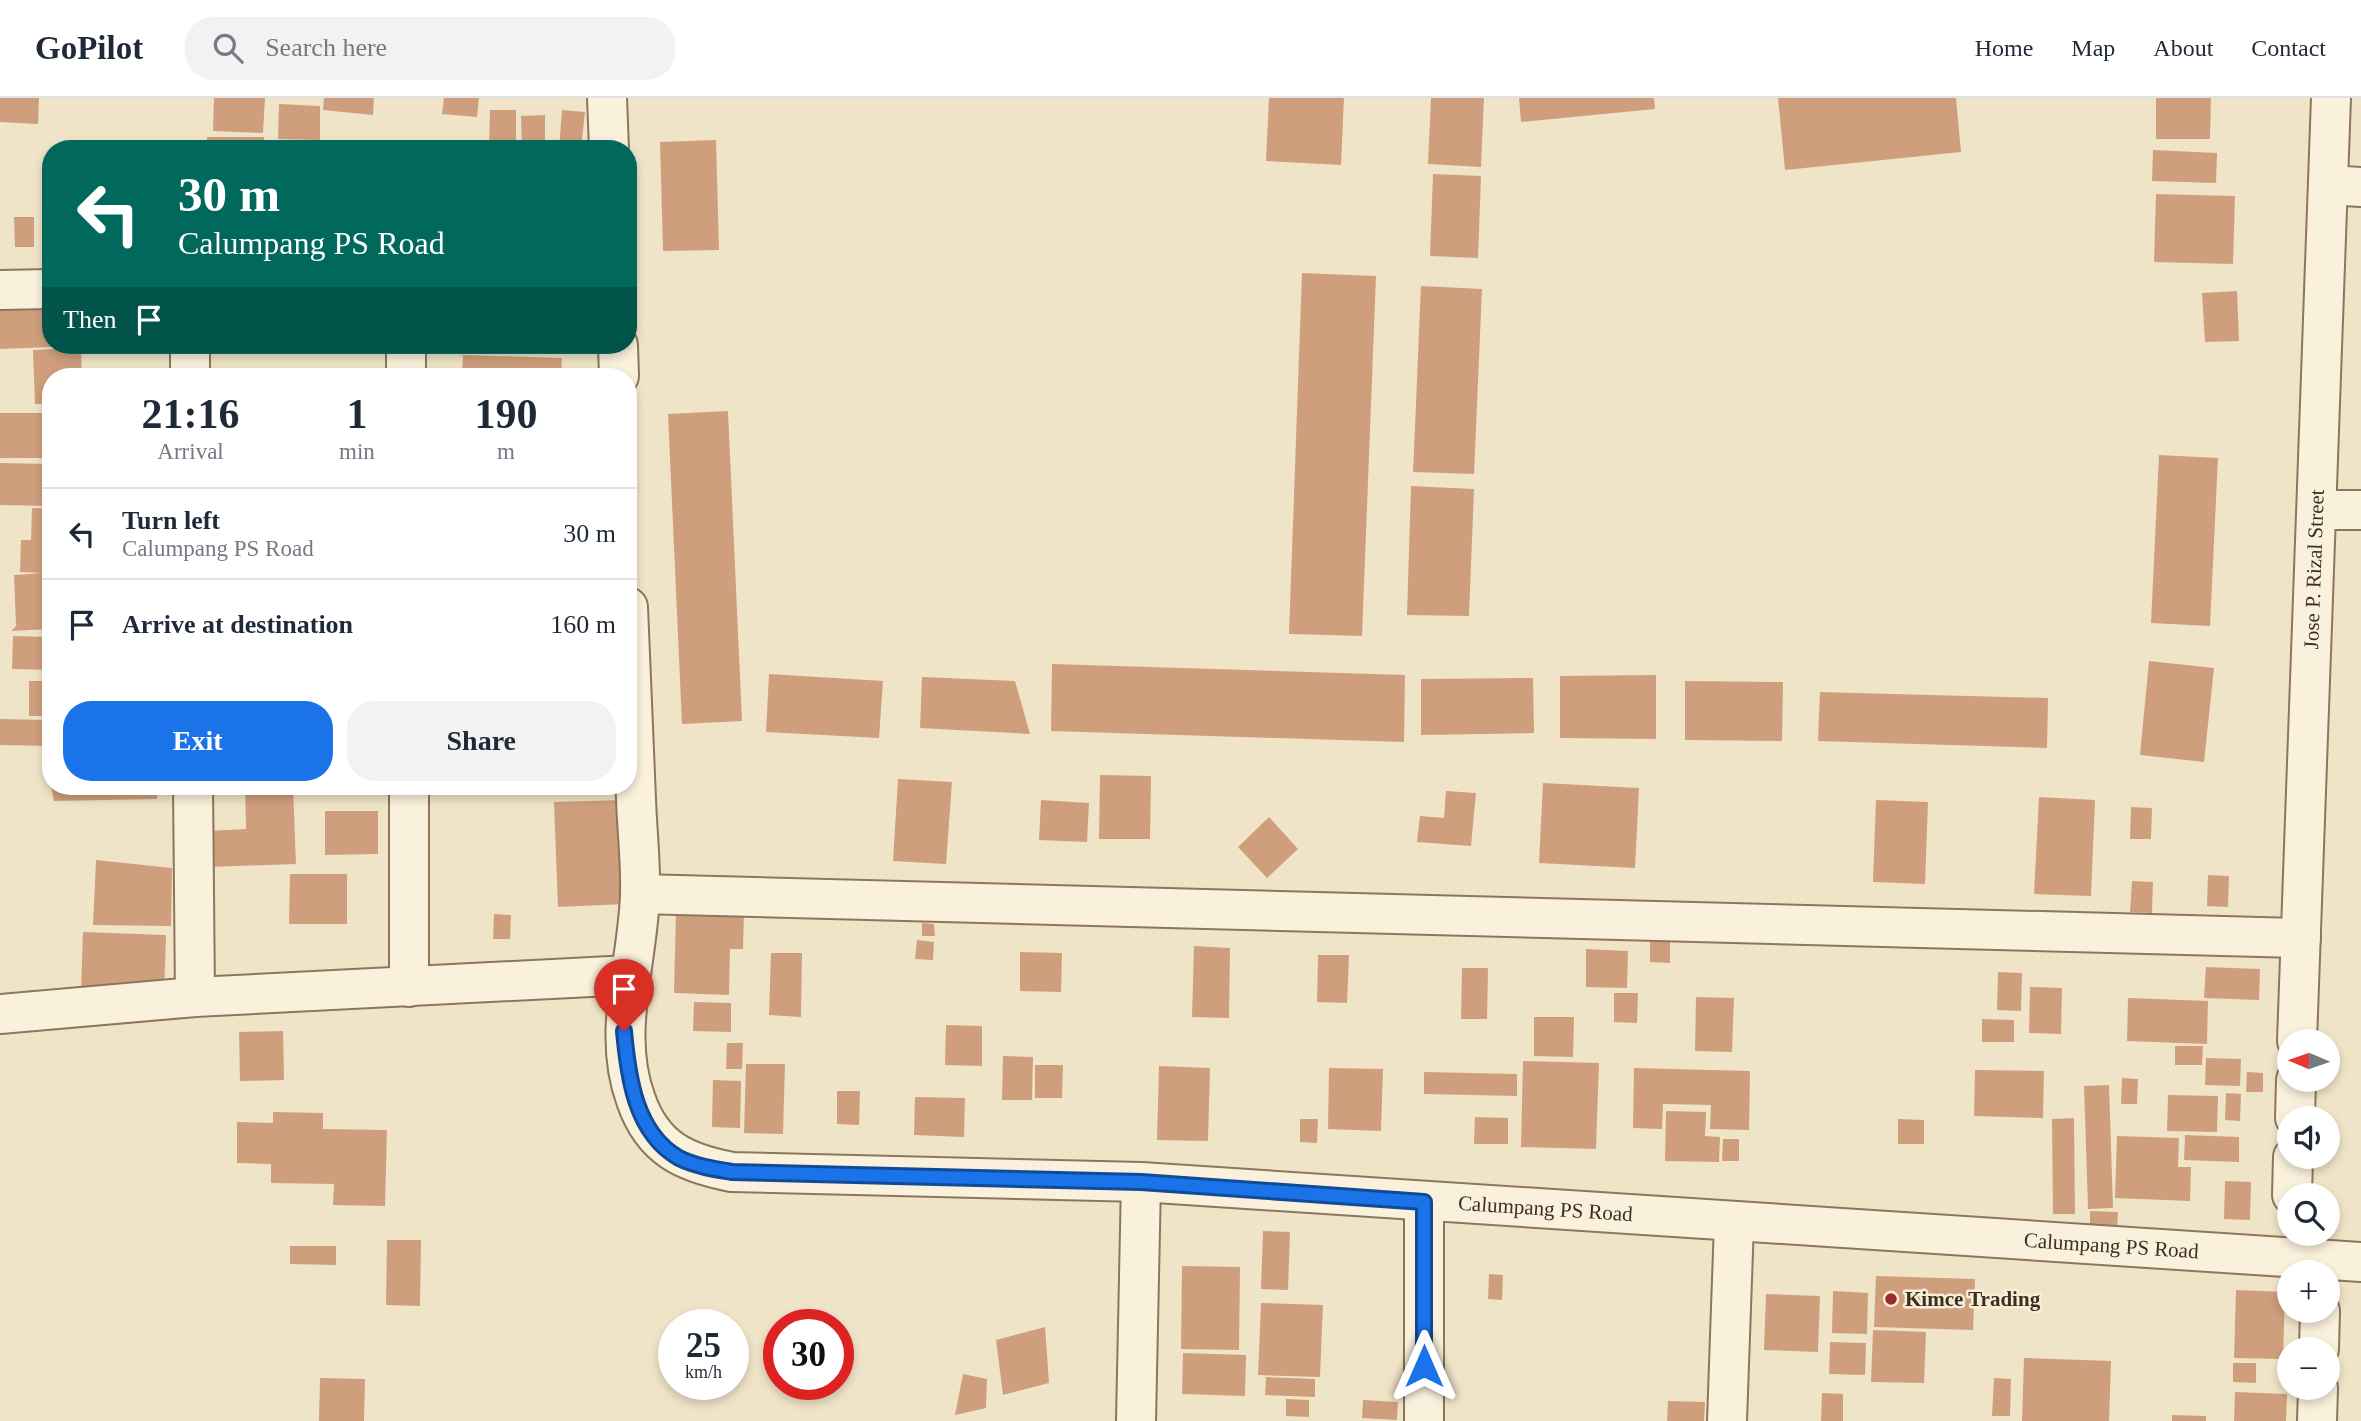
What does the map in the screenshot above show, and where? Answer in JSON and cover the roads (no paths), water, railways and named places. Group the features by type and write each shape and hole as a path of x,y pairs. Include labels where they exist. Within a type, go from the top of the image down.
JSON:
{"street":[{"path":"607,98 609,140"},
{"name":"Jose P. Rizal Street","path":"2297,1029 2317,510 2344,186 2331,98"},
{"path":"0,290 42,289"},
{"path":"2317,510 2361,510"},
{"path":"193,795 195,997"},
{"path":"409,795 409,987"},
{"name":"Calumpang PS Road","path":"636,795 640,894 624,1031 628,1073 643,1116 657,1138 678,1157 703,1167 732,1172 1141,1182 1734,1223 2306,1256 2361,1262"},
{"path":"640,894 2301,938"},
{"path":"0,1014 195,997 630,975"},
{"path":"1136,1421 1141,1182"},
{"path":"1424,1202 1424,1421"},
{"path":"1727,1421 1734,1223"},
{"path":"2317,1421 2318,1400"}],"place":[{"name":"Kimce Trading","path":"1891,1299"}]}
